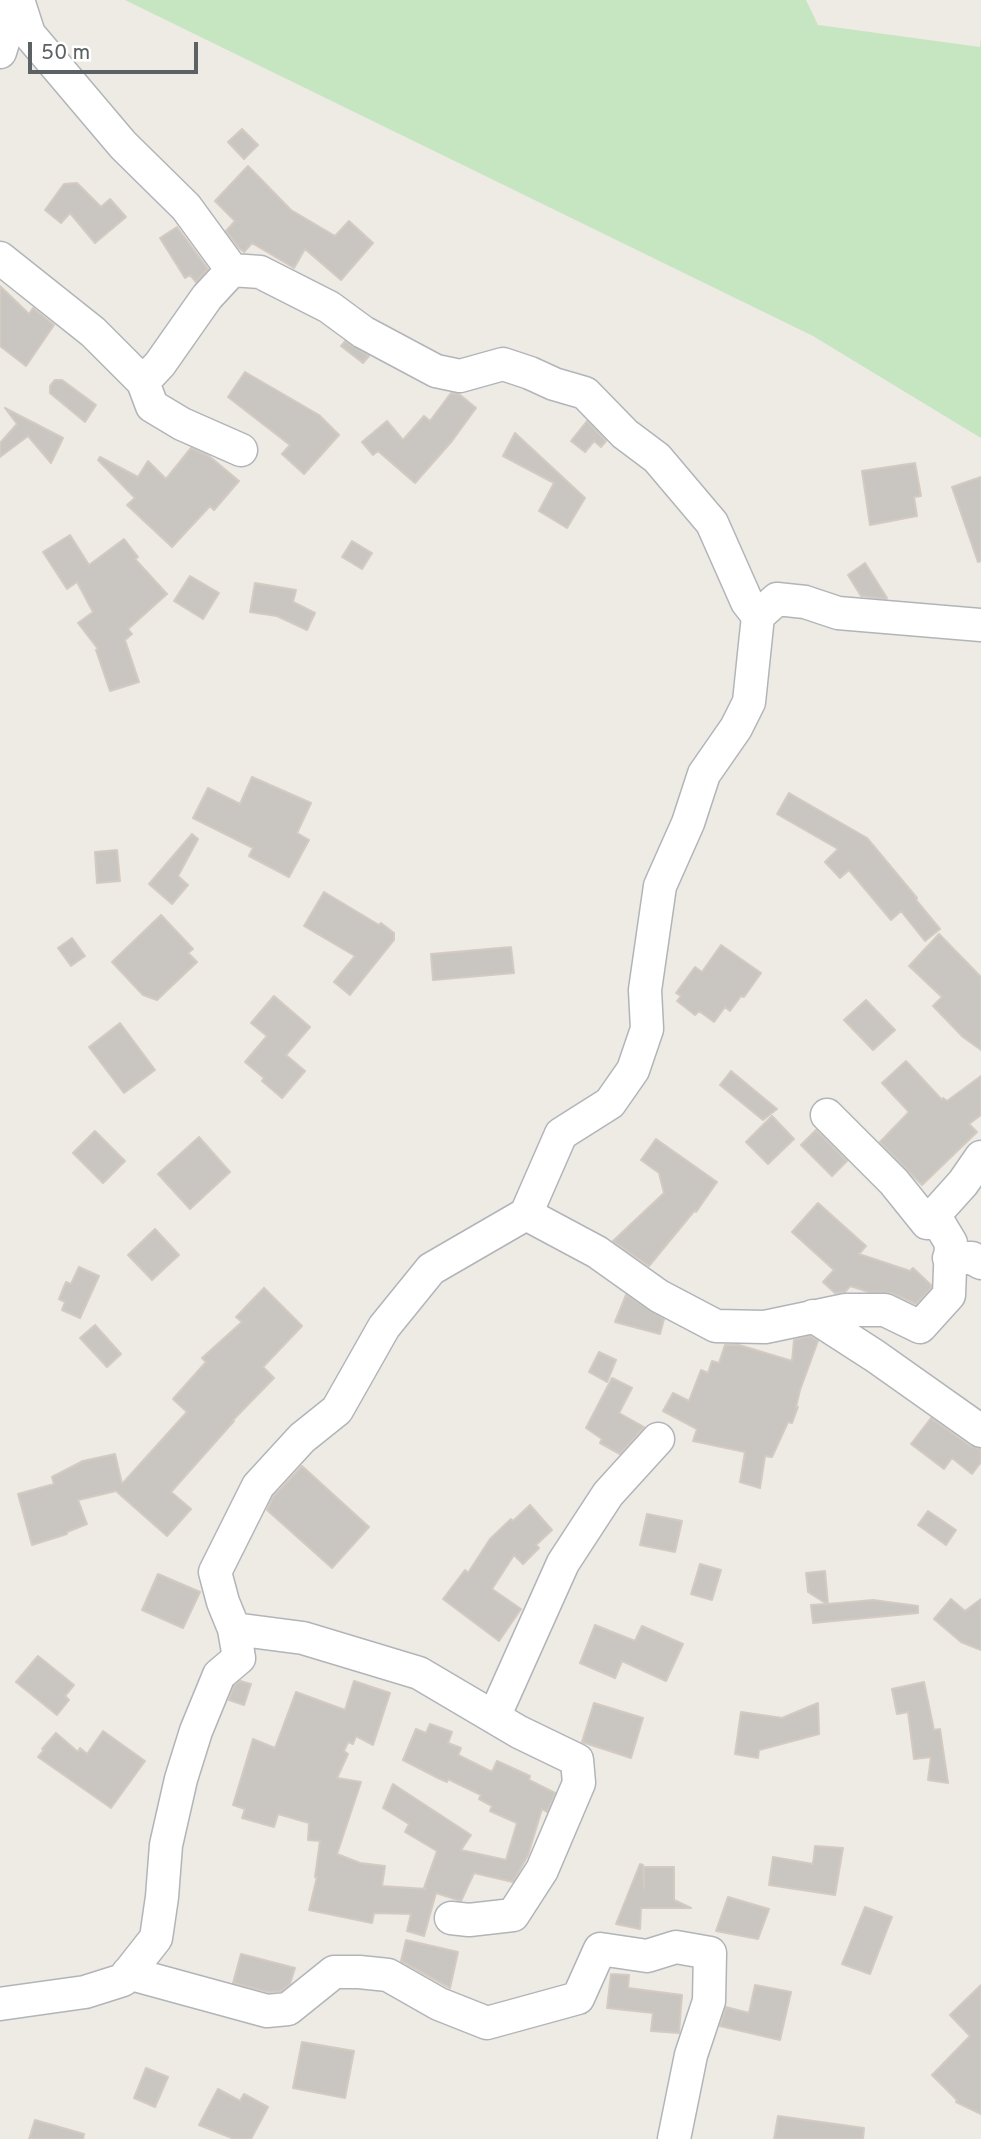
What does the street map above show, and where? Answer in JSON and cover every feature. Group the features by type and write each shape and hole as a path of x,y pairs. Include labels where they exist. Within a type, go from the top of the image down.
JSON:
{"street":[{"path":"0,52 17,0"},
{"path":"17,0 29,34 123,145 186,207 232,270 260,272 329,307 363,332 436,371 460,376 503,364 585,393 625,434 657,458 712,523 747,602 758,616"},
{"path":"0,258 93,332 143,382 152,406 182,424 241,450"},
{"path":"143,382 160,364 207,298 232,270"},
{"path":"0,2004 86,1992 122,1980 156,1938 166,1845 181,1779 196,1731 219,1675 239,1658 234,1629 215,1572 258,1486 302,1438 337,1410 384,1327 431,1269 526,1214 561,1135 610,1103 633,1070 647,1029 645,990 660,886 688,822 704,774 736,728 750,702 758,616 777,599 805,602 838,613 981,625"},
{"path":"827,1115 894,1182 927,1223"},
{"path":"927,1223 963,1183 981,1157"},
{"path":"526,1214 597,1252 659,1296 716,1326 765,1327 846,1310 885,1310 920,1326 949,1295 951,1243 939,1223 927,1223"},
{"path":"949,1258 972,1258 981,1263"},
{"path":"813,1316 981,1431"},
{"path":"494,1717 563,1563 608,1494 658,1439"},
{"path":"234,1629 303,1638 419,1673 519,1732 577,1760 579,1783 542,1870 513,1915 469,1920 451,1918"},
{"path":"128,1973 267,2011 288,2009 334,1972 388,1975 439,2004 487,2023 578,1998 600,1949 647,1956 676,1947 710,1953 709,2001 691,2055 674,2139"}],"green space":[{"path":"125,0 806,0 818,25 980,47 981,37 981,438 813,336"}],"building":[{"path":"242,129 258,145 244,159 228,142"},
{"path":"248,166 291,210 335,236 349,221 373,243 341,280 305,249 294,268 252,243 244,252 239,248 226,231 235,221 215,201"},
{"path":"77,183 101,207 110,199 126,217 95,243 70,213 61,223 45,210 64,184"},
{"path":"177,227 208,269 196,282 190,275 185,278 160,238"},
{"path":"0,286 29,314 33,308 54,325 26,366 0,346"},
{"path":"345,341 369,356 363,363 341,346"},
{"path":"245,372 319,415 339,435 304,474 282,454 290,445 228,397"},
{"path":"55,380 62,380 96,405 85,422 50,393 50,386"},
{"path":"451,393 459,394 476,408 452,441 415,483 378,451 373,455 362,442 387,421 403,440 424,416 430,421"},
{"path":"5,408 63,438 51,463 28,436 0,457 0,443 17,424"},
{"path":"587,421 606,441 601,447 594,441 585,452 571,441"},
{"path":"515,433 585,498 567,528 539,511 554,483 503,456"},
{"path":"191,448 209,456 239,481 214,510 210,506 172,547 127,505 135,498 98,460 100,457 138,477 148,461 166,479"},
{"path":"915,463 921,496 914,497 917,516 870,525 862,471"},
{"path":"981,477 981,561 978,562 952,487"},
{"path":"70,535 89,565 124,539 138,557 135,559 167,594 128,629 132,634 125,640 139,682 110,691 96,650 98,649 78,623 93,612 77,582 67,589 43,552"},
{"path":"352,541 372,553 362,569 342,557"},
{"path":"865,563 886,599 861,596 848,575"},
{"path":"190,576 219,593 203,619 174,601"},
{"path":"255,583 296,590 293,602 315,613 307,630 277,616 250,612"},
{"path":"252,777 311,803 297,833 309,840 289,877 249,856 253,848 193,818 208,788 240,804"},
{"path":"789,793 867,838 940,929 925,941 901,911 891,920 849,870 840,878 825,862 838,849 777,814"},
{"path":"192,834 198,839 178,876 188,885 172,904 149,884"},
{"path":"117,850 120,881 97,883 95,852"},
{"path":"324,892 394,933 394,940 350,995 334,982 355,956 304,926"},
{"path":"161,915 193,949 188,953 197,962 157,1000 143,995 112,962"},
{"path":"939,934 981,977 981,1050 963,1037 933,1006 942,997 909,966"},
{"path":"72,938 85,956 71,966 58,948"},
{"path":"721,945 761,973 744,997 741,996 730,1011 725,1007 714,1022 699,1011 695,1015 677,1001 681,996 676,993 695,967 702,972"},
{"path":"511,947 514,973 433,980 431,954"},
{"path":"274,996 310,1027 286,1055 305,1071 282,1098 245,1062 267,1036 251,1023"},
{"path":"866,1000 895,1030 873,1050 844,1020"},
{"path":"120,1023 155,1070 124,1093 89,1047"},
{"path":"906,1061 942,1100 943,1098 947,1101 981,1076 981,1115 969,1124 977,1132 922,1185 880,1142 909,1112 882,1083"},
{"path":"731,1071 777,1109 763,1120 720,1085"},
{"path":"772,1116 794,1139 768,1164 746,1142"},
{"path":"816,1130 847,1161 832,1176 801,1145"},
{"path":"95,1131 125,1161 103,1183 73,1153"},
{"path":"199,1137 230,1172 190,1209 158,1174"},
{"path":"656,1139 717,1182 696,1212 695,1210 649,1266 613,1241 664,1193 659,1173 641,1160"},
{"path":"818,1203 866,1246 859,1254 910,1271 913,1268 931,1288 916,1304 892,1293 869,1292 850,1286 845,1292 835,1293 823,1282 834,1270 792,1232"},
{"path":"155,1229 179,1255 152,1280 128,1255"},
{"path":"79,1267 99,1276 80,1318 62,1310 65,1302 59,1299 66,1282 71,1284"},
{"path":"264,1288 302,1326 263,1367 274,1378 233,1420 171,1492 191,1509 167,1536 116,1491 78,1500 87,1524 67,1534 32,1545 18,1494 54,1484 52,1477 83,1461 115,1454 122,1484 187,1412 173,1399 206,1362 202,1358 242,1322 236,1317"},
{"path":"626,1295 664,1319 660,1334 615,1322"},
{"path":"95,1325 121,1354 107,1367 80,1338"},
{"path":"810,1336 818,1341 800,1390 798,1407 772,1457 765,1456 760,1488 740,1482 745,1452 693,1441 697,1429 663,1411 673,1393 689,1401 701,1370 708,1373 712,1361 719,1363 725,1345 739,1345 792,1361 794,1340"},
{"path":"599,1352 616,1360 607,1382 589,1372"},
{"path":"612,1378 632,1388 619,1413 644,1427 620,1454 600,1443 602,1439 586,1428"},
{"path":"931,1418 970,1446 981,1449 981,1462 972,1474 952,1458 944,1469 911,1444"},
{"path":"302,1466 369,1527 332,1568 267,1510 273,1497"},
{"path":"530,1505 552,1530 536,1545 539,1548 523,1564 514,1555 492,1589 521,1609 499,1641 443,1599 465,1570 468,1573 490,1539"},
{"path":"928,1511 956,1530 946,1545 918,1525"},
{"path":"647,1514 682,1521 675,1552 640,1545"},
{"path":"700,1564 721,1570 712,1600 691,1594"},
{"path":"825,1571 828,1604 873,1600 918,1606 918,1613 813,1623 811,1605 827,1604 808,1592 806,1573"},
{"path":"158,1574 200,1592 183,1628 142,1610"},
{"path":"951,1599 965,1611 981,1599 981,1650 961,1642 934,1619"},
{"path":"595,1625 635,1641 642,1626 683,1644 666,1681 622,1661 615,1678 580,1663"},
{"path":"38,1656 74,1685 65,1696 69,1700 57,1715 16,1682"},
{"path":"240,1681 251,1684 244,1705 229,1700 234,1686"},
{"path":"354,1681 390,1693 373,1745 356,1736 353,1744 348,1742 344,1751 348,1754 337,1778 361,1782 337,1854 360,1863 385,1866 382,1886 426,1889 424,1888 437,1851 405,1832 409,1824 383,1808 393,1784 471,1835 461,1850 506,1860 517,1823 490,1811 492,1806 479,1799 481,1795 403,1760 416,1729 426,1733 430,1724 452,1732 448,1743 461,1748 458,1755 492,1772 497,1761 530,1776 529,1780 555,1793 547,1812 542,1809 528,1855 513,1882 474,1873 461,1901 436,1893 424,1936 407,1931 411,1914 374,1913 372,1923 309,1910 317,1877 320,1841 308,1840 309,1823 278,1814 274,1827 242,1818 245,1809 233,1805 253,1739 275,1748 296,1692 345,1710"},
{"path":"924,1682 934,1730 940,1729 948,1783 928,1780 931,1757 914,1759 908,1712 897,1714 892,1689"},
{"path":"594,1703 643,1718 631,1758 582,1742"},
{"path":"818,1703 819,1734 759,1750 758,1758 735,1754 741,1712 782,1718"},
{"path":"103,1731 145,1761 111,1808 38,1757 56,1733 78,1752 80,1748 87,1754"},
{"path":"815,1846 843,1848 835,1895 769,1885 773,1857 813,1864"},
{"path":"640,1864 643,1865 644,1888 644,1867 674,1867 674,1900 691,1908 641,1908 640,1929 616,1924"},
{"path":"728,1897 769,1909 758,1939 716,1931"},
{"path":"865,1907 892,1917 870,1974 842,1964"},
{"path":"406,1940 458,1952 450,1988 401,1961"},
{"path":"241,1954 295,1968 290,1984 281,1991 269,1992 233,1983"},
{"path":"611,1974 629,1975 628,1988 682,1995 679,2033 651,2031 653,2013 607,2008"},
{"path":"755,1985 791,1992 780,2040 720,2026 726,2007 749,2013"},
{"path":"981,1985 981,2114 956,2102 932,2075 970,2036 950,2015"},
{"path":"302,2042 354,2051 345,2098 293,2088"},
{"path":"146,2068 168,2077 155,2107 134,2098"},
{"path":"218,2089 240,2101 244,2094 268,2107 251,2139 234,2139 199,2125"},
{"path":"778,2116 864,2128 863,2139 774,2139"},
{"path":"35,2120 84,2134 83,2139 29,2139"}]}
